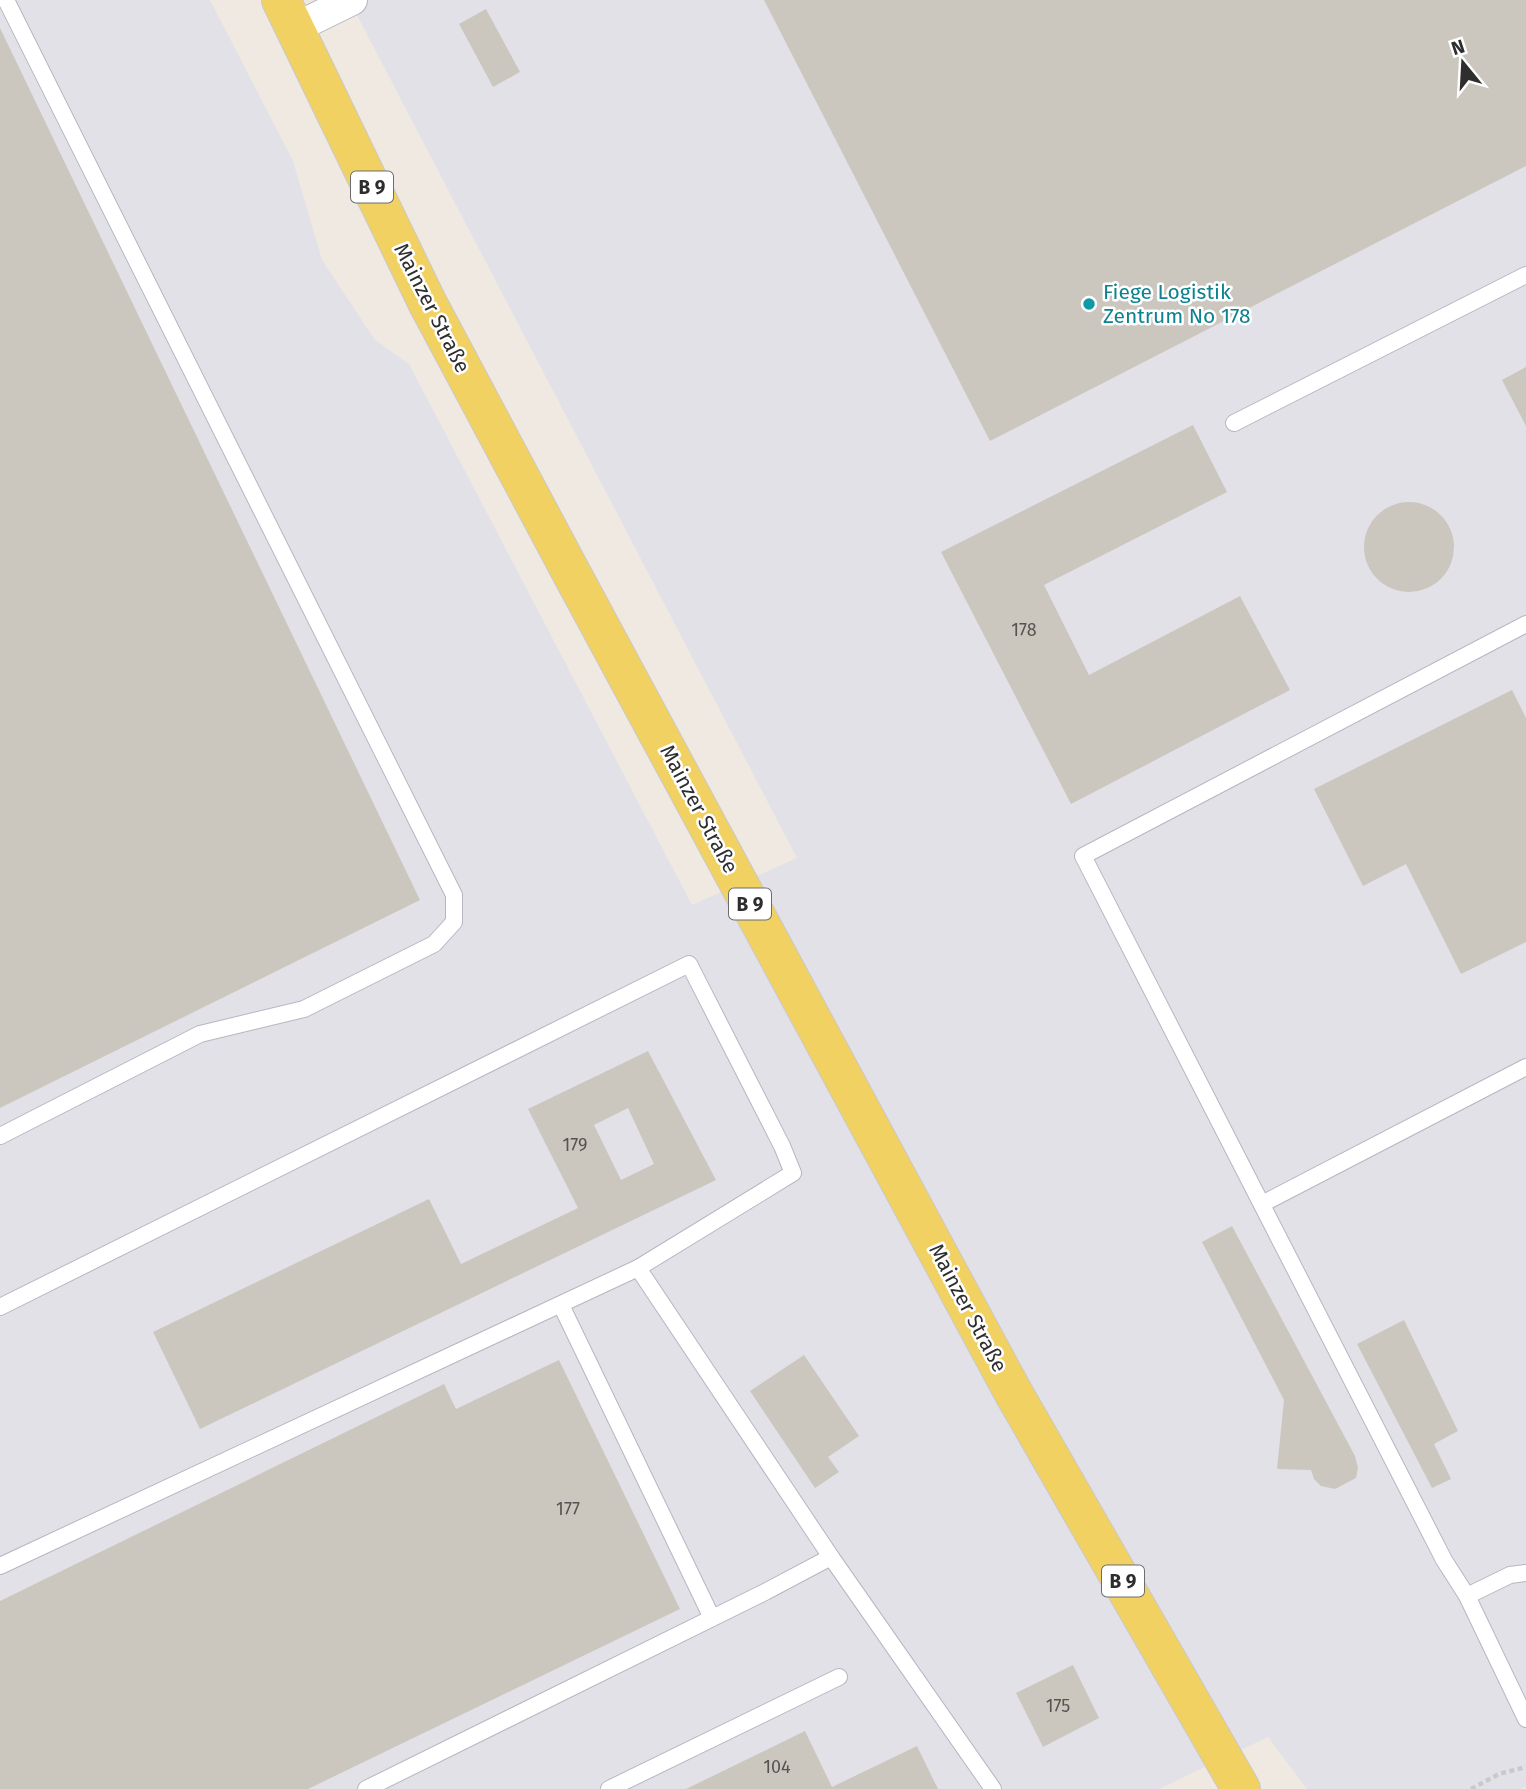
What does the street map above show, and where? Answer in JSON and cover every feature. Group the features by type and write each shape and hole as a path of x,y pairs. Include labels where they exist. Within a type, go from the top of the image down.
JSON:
{"main road":[{"name":"Mainzer Straße","path":"288,14 427,302 560,552 1013,1392 1241,1789"}],"street":[{"path":"288,14 352,0"}],"lane":[{"path":"0,1136 200,1034 304,1009 434,944 454,922 454,895 6,0"},
{"path":"1234,423 1526,275"},
{"path":"1526,624 1083,856 1444,1560 1467,1596 1526,1719"},
{"path":"0,1307 689,964 782,1146 793,1173 638,1268 0,1566"},
{"path":"1262,1204 1526,1068"},
{"path":"638,1268 831,1557 993,1789"},
{"path":"561,1305 712,1618"},
{"path":"366,1789 831,1557"},
{"path":"1467,1596 1510,1575 1526,1573"},
{"path":"609,1789 839,1677"}],"path":[{"path":"1471,1789 1499,1774 1526,1767"}],"shaded area":[{"path":"0,0 210,0 293,161 322,260 375,340 409,364 692,905 797,858 349,0 1526,0 1526,1787 1307,1789 1268,1737 1159,1789 0,1789"}],"building":[{"name":"Fiege Logistik Zentrum No 178","path":"764,0 1526,0 1526,166 990,441"},
{"path":"486,9 520,72 493,87 459,24"},
{"path":"0,28 420,900 0,1108"},
{"path":"1526,367 1526,426 1502,380"},
{"path":"1193,425 1227,492 1044,585 1089,675 1240,596 1290,690 1071,804 941,552"},
{"path":"1409,502 1426,505 1441,515 1451,530 1454,547 1451,564 1441,579 1426,589 1409,592 1392,589 1377,579 1367,564 1364,547 1367,530 1377,515 1392,505"},
{"path":"1512,690 1526,718 1526,942 1461,974 1406,864 1363,886 1314,789"},
{"path":"648,1051 716,1180 200,1429 153,1332 429,1199 461,1264 578,1208 528,1109","holes":["628,1108 654,1164 621,1180 594,1125"]},
{"path":"1232,1226 1355,1456 1358,1468 1356,1478 1335,1489 1321,1486 1314,1479 1311,1470 1277,1469 1284,1400 1202,1242"},
{"path":"1404,1320 1458,1431 1434,1444 1451,1479 1432,1488 1357,1344"},
{"path":"804,1355 859,1436 828,1457 839,1472 815,1488 750,1391"},
{"path":"559,1360 680,1609 308,1789 0,1789 0,1601 444,1384 456,1409"},
{"path":"1073,1665 1099,1718 1043,1747 1016,1693"},
{"path":"805,1731 832,1787 917,1746 938,1789 686,1789"}],"place":[{"name":"Fiege Logistik Zentrum No 178","path":"1089,304"}]}
